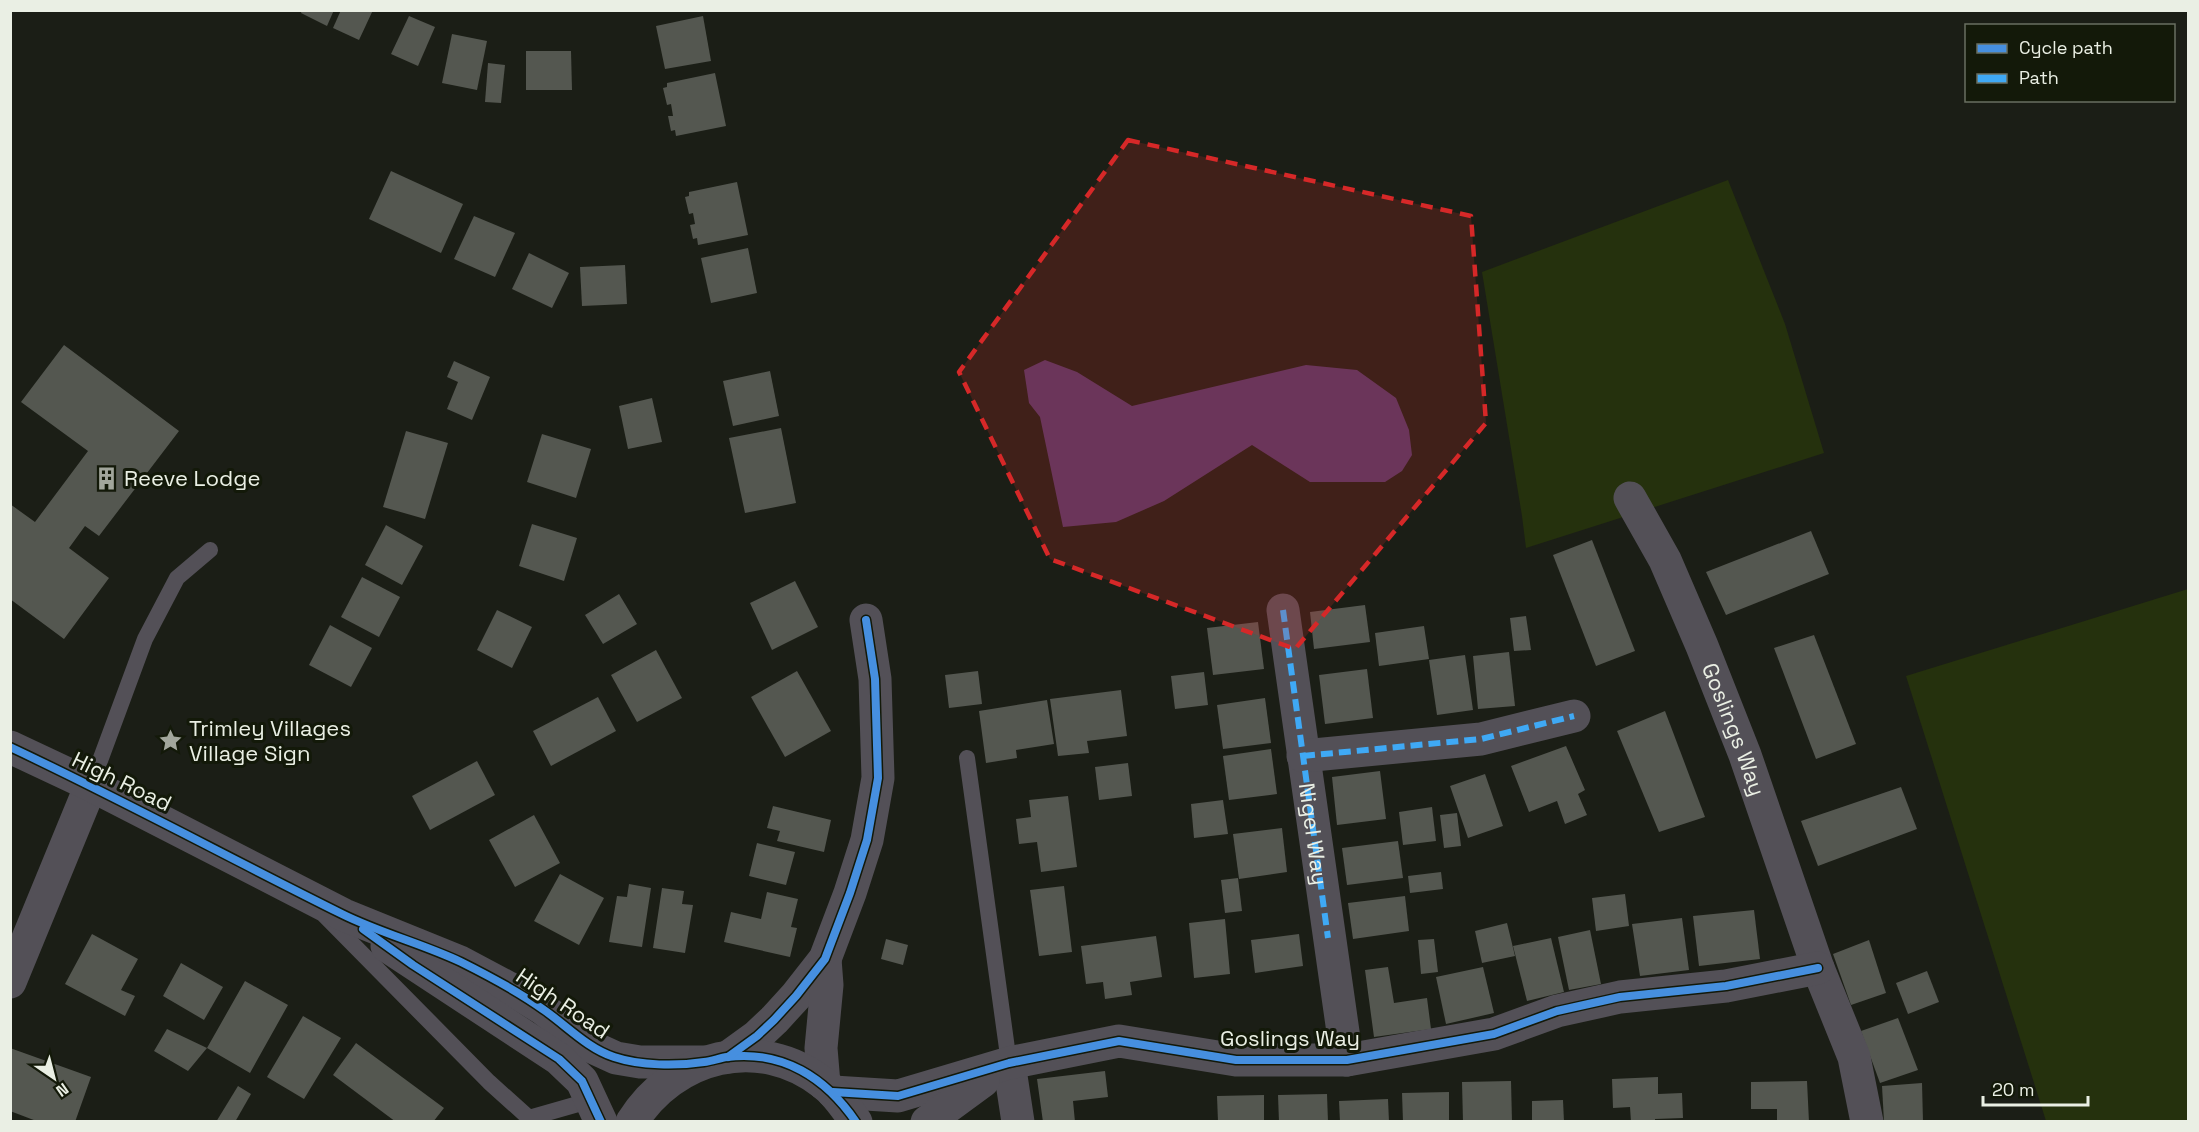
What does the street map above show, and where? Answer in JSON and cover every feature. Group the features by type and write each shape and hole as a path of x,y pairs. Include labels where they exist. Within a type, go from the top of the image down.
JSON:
{"street":[{"name":"Goslings Way","path":"1630,498 1665,560 1745,756 1818,968 1854,1057 1867,1122"},
{"name":"Nigel Way","path":"1283,610 1347,1060"},
{"path":"632,1122 659,1088 679,1073 716,1060 757,1036 796,996 825,959 867,840 878,778 875,679 866,620"},
{"path":"1303,756 1481,739 1574,716"},
{"name":"High Road","path":"10,747 92,785 344,915 460,962 542,1008 592,1047 615,1058 640,1062 716,1060 753,1056 779,1061 802,1070 828,1088"},
{"path":"10,982 92,785"},
{"name":"High Road","path":"344,915 413,965 559,1059 582,1082 596,1111"},
{"path":"825,959 827,985 821,1048 828,1088 842,1101 856,1122"},
{"name":"Goslings Way","path":"828,1088 898,1096 1009,1063 1119,1041 1236,1060 1347,1060 1494,1034 1557,1011 1620,997 1726,987 1818,968"},
{"name":"Goslings Way","path":"927,1122 1009,1063"},
{"path":"1009,1063 1018,1122"}],"lane":[{"path":"92,785 145,639 177,578 210,550"},
{"path":"967,758 1009,1063"},
{"path":"301,892 489,1082 529,1118 596,1111"}],"highlighted area":[{"path":"1128,140 1471,216 1486,423 1295,649 1050,559 959,372"}],"green space":[{"path":"1728,180 1785,324 1824,453 1526,548 1482,272"},
{"path":"2188,589 2188,1121 2046,1121 1906,676"}],"shaded area":[{"path":"1045,360 1077,372 1132,406 1306,365 1357,370 1396,398 1409,430 1412,455 1402,471 1385,482 1310,482 1252,445 1164,501 1116,522 1063,527 1040,417 1029,403 1024,370"}],"building":[{"path":"302,10 334,10 327,26 301,13"},
{"path":"341,10 373,10 359,40 333,28"},
{"path":"409,16 435,27 418,66 391,54"},
{"path":"703,16 711,61 665,69 656,26"},
{"path":"452,34 487,41 477,90 442,83"},
{"path":"526,51 571,51 572,90 526,90"},
{"path":"488,63 505,65 501,103 485,102"},
{"path":"715,73 726,126 676,136 675,130 671,131 668,116 673,116 671,104 667,105 663,88 667,87 667,83"},
{"path":"391,171 463,204 441,253 369,219"},
{"path":"737,182 748,235 698,245 697,238 693,239 690,225 695,224 693,213 689,214 685,197 689,196 689,192"},
{"path":"474,216 515,233 495,277 454,259"},
{"path":"748,248 757,293 711,303 701,258"},
{"path":"529,253 569,273 552,308 512,289"},
{"path":"625,265 627,304 582,306 580,267"},
{"name":"Reeve Lodge","path":"64,345 179,431 99,536 85,526 69,548 109,578 64,639 10,599 10,504 35,522 88,451 21,402"},
{"path":"454,361 490,377 472,420 447,409 458,382 447,377"},
{"path":"770,371 779,416 733,426 723,381"},
{"path":"652,398 662,442 628,449 619,406"},
{"path":"781,428 796,503 745,513 729,438"},
{"path":"406,431 448,443 425,519 383,507"},
{"path":"542,434 591,449 576,498 527,482"},
{"path":"532,524 577,538 564,581 519,566"},
{"path":"386,525 423,546 402,585 365,565"},
{"path":"1811,531 1829,574 1726,615 1706,572"},
{"path":"1592,540 1635,651 1596,666 1553,555"},
{"path":"362,577 400,597 379,637 341,617"},
{"path":"795,581 818,627 772,650 750,603"},
{"path":"619,594 637,624 603,644 585,615"},
{"path":"1365,605 1370,642 1314,649 1310,612"},
{"path":"497,610 532,627 512,668 477,650"},
{"path":"1526,616 1531,650 1514,651 1510,618"},
{"path":"1258,622 1264,669 1213,675 1207,628"},
{"path":"330,625 372,648 351,687 309,665"},
{"path":"1424,626 1429,659 1379,666 1375,633"},
{"path":"1814,635 1856,744 1816,759 1774,648"},
{"path":"656,650 682,698 637,722 611,675"},
{"path":"1509,652 1515,706 1478,709 1473,656"},
{"path":"1465,655 1473,710 1437,715 1429,660"},
{"path":"1367,669 1373,718 1325,724 1319,675"},
{"path":"797,671 831,731 785,757 751,697"},
{"path":"978,671 982,704 949,708 945,675"},
{"path":"1204,672 1208,705 1175,709 1171,676"},
{"path":"1121,690 1127,736 1087,741 1089,753 1058,756 1050,699"},
{"path":"598,697 616,731 551,766 533,731"},
{"path":"1265,698 1271,743 1223,749 1217,705"},
{"path":"1047,700 1054,744 1016,750 1017,758 986,763 979,711"},
{"path":"1665,711 1705,817 1659,832 1617,731"},
{"path":"1566,746 1585,790 1578,794 1587,815 1565,824 1557,801 1529,812 1511,766"},
{"path":"1271,749 1277,794 1229,800 1223,756"},
{"path":"477,761 495,795 430,830 412,796"},
{"path":"1128,763 1132,796 1099,800 1095,767"},
{"path":"1380,771 1386,819 1337,825 1332,777"},
{"path":"1485,774 1503,826 1468,838 1450,786"},
{"path":"1901,787 1917,829 1818,866 1801,821"},
{"path":"1068,796 1077,867 1041,872 1037,842 1019,844 1016,819 1031,817 1029,800"},
{"path":"1223,800 1228,834 1194,838 1191,804"},
{"path":"773,806 831,820 824,852 777,841 780,831 767,828"},
{"path":"1432,807 1436,841 1403,845 1399,812"},
{"path":"1457,813 1461,846 1444,848 1440,815"},
{"path":"534,815 560,863 515,887 489,840"},
{"path":"1282,828 1287,872 1239,879 1233,834"},
{"path":"1398,841 1403,878 1347,885 1342,848"},
{"path":"757,843 795,852 786,885 749,876"},
{"path":"1441,872 1443,889 1410,893 1408,876"},
{"path":"560,874 604,898 579,945 534,921"},
{"path":"1238,878 1242,911 1225,913 1221,880"},
{"path":"629,884 651,888 642,947 609,942 617,896 627,897"},
{"path":"1064,886 1072,952 1039,956 1030,890"},
{"path":"662,888 684,891 682,904 693,905 685,953 653,948"},
{"path":"767,892 798,899 791,927 797,928 790,957 724,942 731,912 761,919"},
{"path":"1625,894 1629,926 1596,931 1592,898"},
{"path":"1405,896 1409,931 1353,939 1348,903"},
{"path":"1754,910 1760,959 1699,966 1693,916"},
{"path":"1682,918 1689,970 1640,976 1632,924"},
{"path":"1225,919 1230,974 1194,978 1189,923"},
{"path":"1507,923 1515,956 1482,963 1475,931"},
{"path":"1590,930 1601,984 1569,990 1558,937"},
{"path":"92,934 138,959 121,990 135,996 125,1016 65,984"},
{"path":"1299,934 1303,966 1255,973 1251,940"},
{"path":"1156,936 1162,977 1130,982 1132,995 1105,999 1103,982 1086,984 1081,946"},
{"path":"1551,938 1564,992 1527,1001 1513,946"},
{"path":"886,939 908,945 903,965 881,959"},
{"path":"1434,939 1438,972 1421,974 1418,940"},
{"path":"1869,940 1886,993 1851,1005 1833,954"},
{"path":"181,963 223,987 204,1020 163,996"},
{"path":"1388,967 1394,1003 1427,998 1431,1029 1374,1037 1365,970"},
{"path":"1483,967 1494,1013 1446,1024 1436,977"},
{"path":"1927,971 1939,1002 1908,1014 1896,983"},
{"path":"245,981 288,1005 250,1073 207,1048"},
{"path":"303,1016 341,1038 304,1099 267,1077"},
{"path":"1898,1018 1918,1070 1880,1083 1861,1031"},
{"path":"167,1029 207,1048 188,1071 154,1051"},
{"path":"356,1043 444,1108 433,1122 396,1122 333,1075"},
{"path":"10,1048 91,1077 75,1122 39,1122 10,1111"},
{"path":"1105,1071 1108,1097 1073,1101 1075,1122 1043,1122 1037,1079"},
{"path":"1658,1077 1658,1094 1682,1093 1683,1118 1655,1119 1655,1122 1631,1122 1630,1107 1613,1108 1612,1079"},
{"path":"1511,1081 1512,1122 1463,1122 1462,1082"},
{"path":"1807,1081 1809,1122 1777,1122 1777,1109 1751,1109 1751,1082"},
{"path":"1922,1083 1923,1122 1884,1122 1882,1086"},
{"path":"238,1086 251,1094 235,1122 216,1122"},
{"path":"1449,1092 1449,1122 1403,1122 1402,1093"},
{"path":"1327,1094 1328,1122 1279,1122 1278,1095"},
{"path":"1264,1095 1264,1122 1218,1122 1217,1096"},
{"path":"1388,1099 1389,1122 1340,1122 1339,1101"},
{"path":"1563,1100 1564,1122 1532,1122 1532,1101"}],"marked path":[{"path":"1283,610 1328,938"},
{"path":"1303,756 1481,739 1574,716"}],"cycle path":[{"path":"728,1057 757,1036 774,1020 825,959 867,840 878,778 875,679 866,620"},
{"path":"10,747 342,914 461,962 514,990 604,1053 636,1062 671,1065 707,1062 727,1057 767,1058 801,1070 817,1080 831,1092 856,1122"},
{"path":"363,929 413,965 559,1059 582,1081 601,1122"},
{"path":"833,1092 898,1096 1009,1063 1119,1041 1236,1060 1347,1060 1494,1034 1557,1011 1620,997 1726,986 1818,968"}],"place":[{"name":"Reeve Lodge","path":"106,478"},
{"name":"Trimley Villages Village Sign","path":"171,741"}]}
